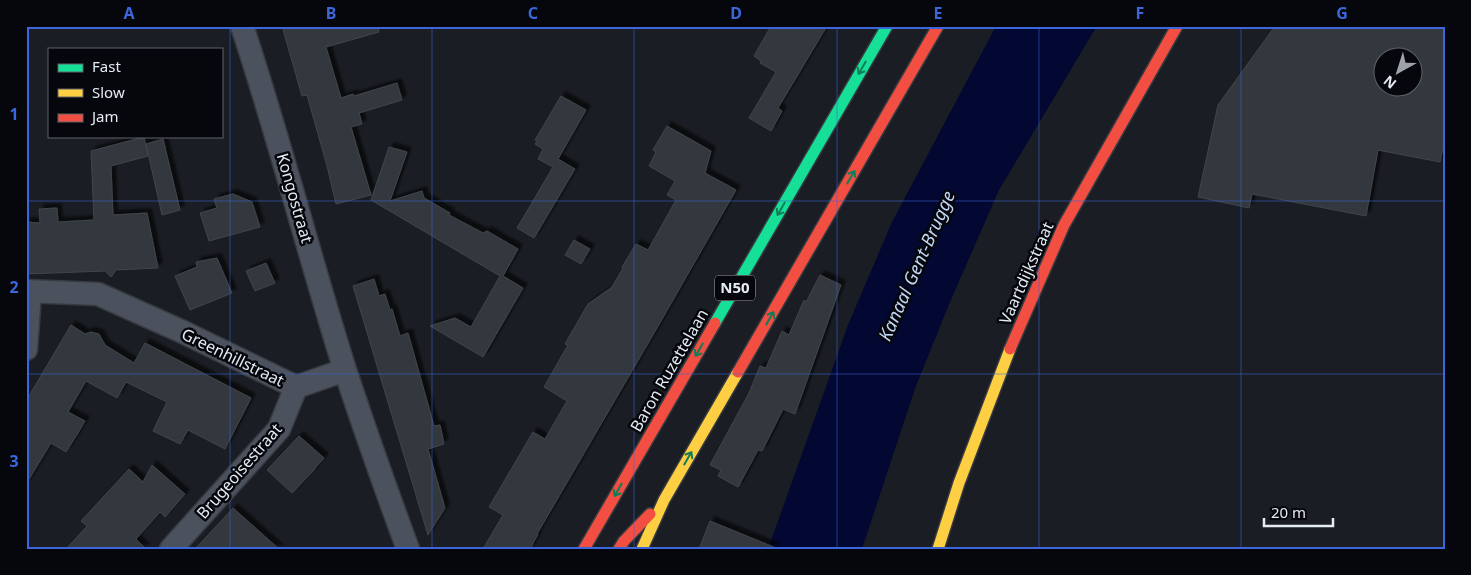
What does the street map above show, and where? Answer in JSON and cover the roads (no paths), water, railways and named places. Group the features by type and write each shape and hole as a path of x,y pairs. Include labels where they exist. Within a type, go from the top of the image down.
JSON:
{"main road":[{"name":"Baron Ruzettelaan","path":"584,549 887,26"},
{"name":"N50","path":"642,549 664,500 938,26"},
{"name":"Vaartdijkstraat","path":"938,549 959,483 1010,348 1064,225 1178,26"},
{"name":"N50","path":"619,549 624,541 664,500"}],"street":[{"name":"Kongostraat","path":"242,26 259,76 346,370"},
{"name":"Greenhillstraat","path":"28,291 98,294 183,332 296,387 346,370"},
{"path":"26,349 28,291"},
{"path":"346,370 383,482 408,549"},
{"name":"Brugeoisestraat","path":"171,549 278,429 296,387"}],"water":[{"name":"Kanaal Gent-Brugge","path":"996,26 1097,26 999,190 916,386 862,549 768,549 848,325 892,222"}]}
